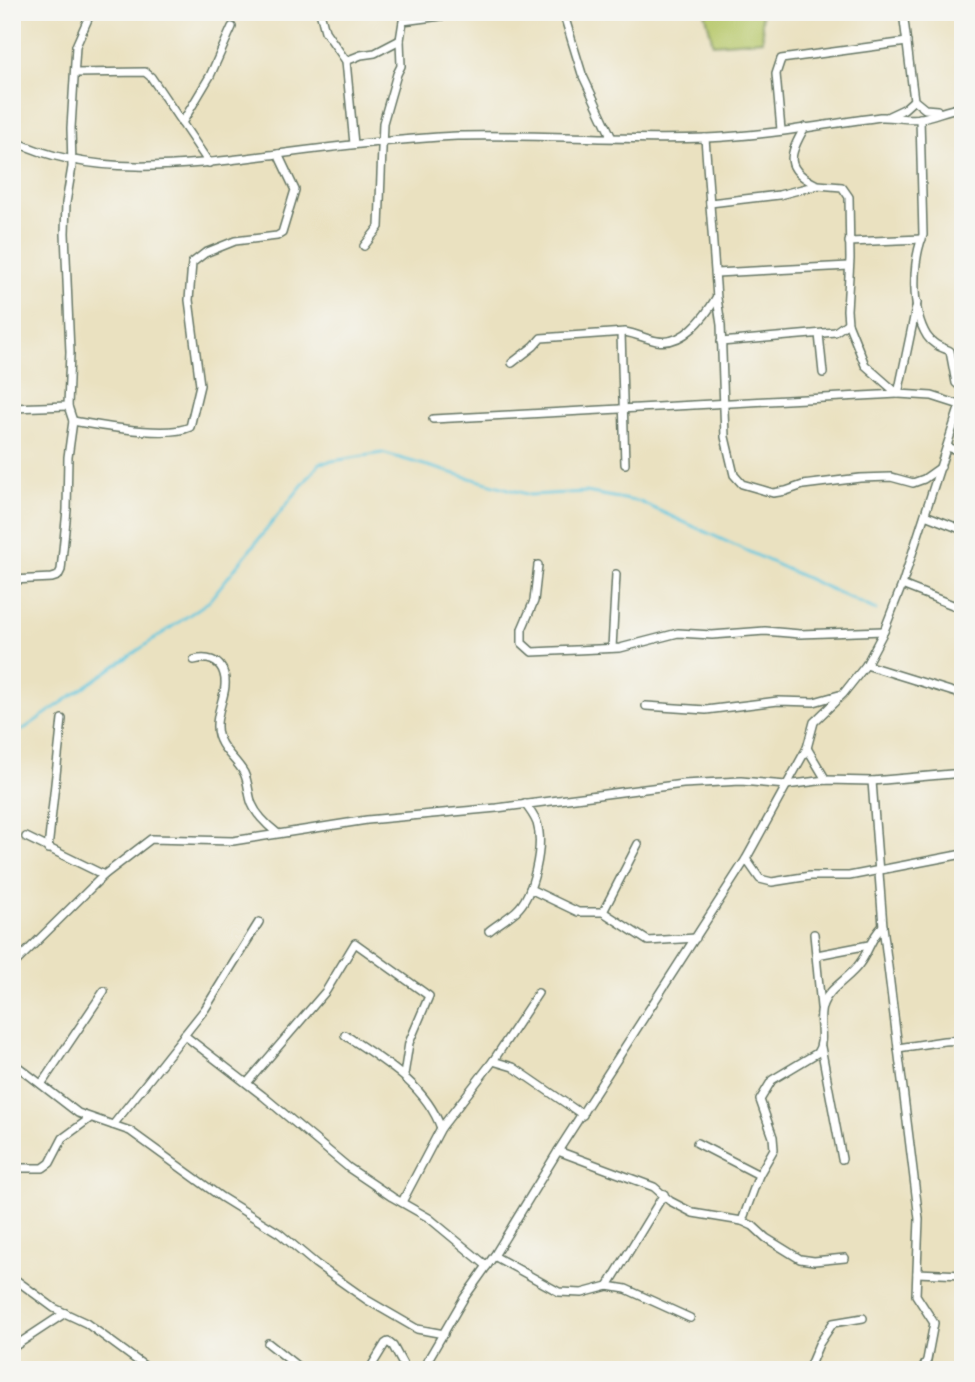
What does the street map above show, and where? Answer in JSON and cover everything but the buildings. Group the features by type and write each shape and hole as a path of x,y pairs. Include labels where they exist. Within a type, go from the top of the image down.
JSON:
{"street":[{"path":"12,580 52,578 58,576 61,570 73,421 68,406 70,339 64,242 76,46 91,12"},
{"path":"320,12 325,31 346,61 354,144"},
{"path":"365,246 380,227 382,142 386,107 403,59 401,25 406,19 471,12"},
{"path":"563,12 582,74 611,136"},
{"path":"903,12 914,100 925,109 943,110"},
{"path":"182,123 210,76 232,27"},
{"path":"346,61 375,53 400,40"},
{"path":"781,130 776,74 781,59 907,42"},
{"path":"75,73 145,72 209,163"},
{"path":"887,117 904,109 914,100"},
{"path":"12,140 45,153 71,159 148,166 209,163 354,144 458,136 705,138 887,117 920,118 963,107"},
{"path":"898,394 917,303 918,249 922,239 920,118"},
{"path":"805,127 791,155 793,166 799,176 818,185"},
{"path":"705,138 722,342 723,404 729,458 734,475 742,484 773,493 803,485 860,478 891,477 913,483 941,467"},
{"path":"73,421 123,429 171,431 190,427 200,385 189,300 192,263 205,253 235,241 277,236 282,233 295,190 278,154"},
{"path":"710,203 779,195 818,185 835,185 846,191 849,197 848,323 865,365 898,394"},
{"path":"849,242 922,239"},
{"path":"716,273 849,266"},
{"path":"512,363 541,338 621,333 637,334 656,341 673,340 696,325 717,298"},
{"path":"917,303 928,337 934,344 950,351 953,375 956,383 963,389"},
{"path":"722,342 835,332 848,323"},
{"path":"621,333 625,464"},
{"path":"819,334 823,373"},
{"path":"433,419 898,394 932,396 960,405"},
{"path":"422,1370 464,1298 494,1256 558,1151 746,859 807,748 814,722 843,694 866,665 884,631 902,585 963,396"},
{"path":"12,408 68,406"},
{"path":"947,447 963,452"},
{"path":"925,514 963,530"},
{"path":"538,565 534,601 522,629 522,643 532,652 620,648 678,634 884,631"},
{"path":"612,648 616,574"},
{"path":"902,585 963,609"},
{"path":"194,660 204,657 214,661 225,675 216,727 220,744 245,776 253,805 264,822 277,833"},
{"path":"866,665 963,695"},
{"path":"646,706 706,710 778,701 814,702 843,694"},
{"path":"48,849 62,719"},
{"path":"807,748 826,780"},
{"path":"12,966 104,875 151,839 233,841 420,814 683,784 741,781 786,785 826,780 873,781 963,773"},
{"path":"873,781 883,926 919,1219 916,1295 934,1323 927,1360 922,1370"},
{"path":"489,931 516,911 530,889 539,854 539,841 537,822 526,804"},
{"path":"26,837 104,875"},
{"path":"603,912 638,844"},
{"path":"746,859 760,879 772,882 810,876 849,876 963,854"},
{"path":"530,889 578,912 603,912 648,941 696,937"},
{"path":"113,1125 205,1009 259,922"},
{"path":"821,1009 824,1001 859,965 875,933 883,926"},
{"path":"814,934 821,1009 821,1047 842,1159"},
{"path":"247,1083 326,991 355,943 429,996 409,1043 404,1075"},
{"path":"817,955 869,945"},
{"path":"42,1083 104,991"},
{"path":"402,1202 441,1128 493,1060 538,993"},
{"path":"184,1035 247,1083 349,1168 429,1218 487,1266"},
{"path":"345,1035 404,1075 435,1112 441,1128"},
{"path":"898,1048 963,1040"},
{"path":"742,1221 759,1175 774,1149 773,1137 760,1100 772,1080 817,1053 821,1047"},
{"path":"493,1060 513,1067 583,1115"},
{"path":"12,1062 78,1113 130,1131 221,1197 279,1233 316,1264 367,1300 417,1329 444,1334"},
{"path":"12,1168 43,1168 50,1163 63,1138 89,1118"},
{"path":"697,1143 759,1175"},
{"path":"558,1151 654,1187 670,1201 693,1213 742,1221 800,1259 814,1261 845,1258"},
{"path":"608,1286 664,1194"},
{"path":"494,1256 559,1292 582,1293 608,1286 626,1289 690,1318"},
{"path":"917,1273 963,1275"},
{"path":"12,1277 54,1308 86,1323 149,1370"},
{"path":"12,1348 65,1313"},
{"path":"808,1370 819,1344 833,1323 863,1318"},
{"path":"369,1370 388,1342 406,1370"},
{"path":"268,1343 302,1370"}],"green space":[{"path":"705,12 761,12 763,40 713,44"}],"waterway":[{"path":"12,737 208,602 320,463 382,453 530,495 586,492 640,502 876,610"}]}
